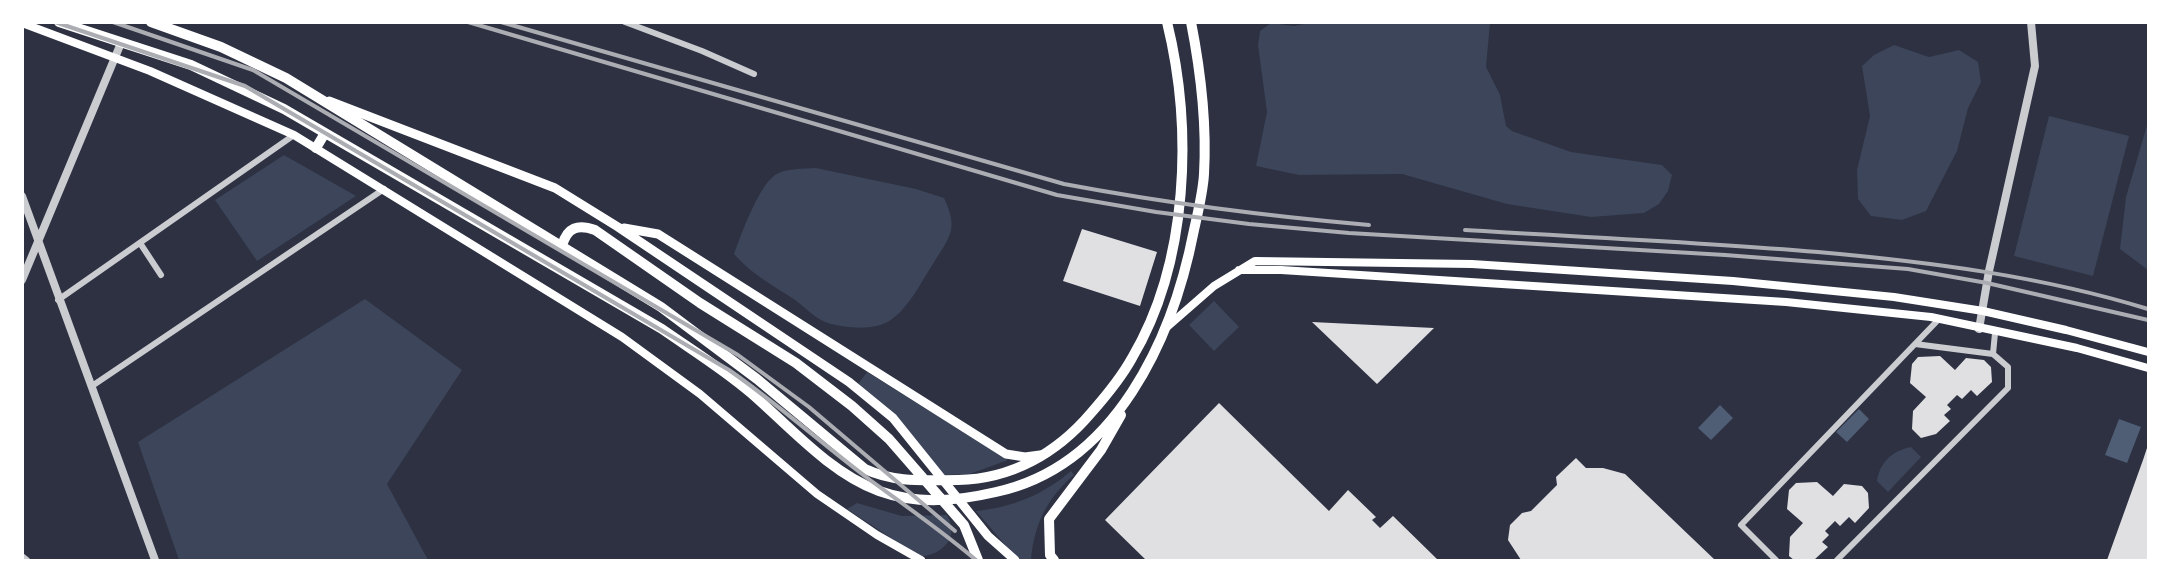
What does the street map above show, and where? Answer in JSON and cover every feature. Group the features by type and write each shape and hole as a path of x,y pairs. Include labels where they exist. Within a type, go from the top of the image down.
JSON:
{"highway":[{"path":"59,22 191,65 284,109 625,305 717,366 817,451 847,473 878,491 912,500 945,501 1018,488 1048,472 1103,429 1127,401"},
{"path":"151,22 255,62 319,97 662,308 714,345 865,469 882,477 915,480 971,480 1020,467 1046,454 1079,427 1108,393 1132,359 1161,290 1174,241 1183,173 1179,79 1167,22"},
{"path":"1054,561 1050,555 1049,519 1101,450 1167,327 1179,294 1204,177 1205,105 1191,22"},
{"path":"316,148 325,133"},
{"path":"562,246 565,235 572,228 583,226 595,230 700,303 796,363 852,406 890,440 964,525 978,561"}],"main road":[{"path":"22,23 196,90 294,135 316,148 622,337 700,394 817,494 921,561"},
{"path":"319,97 555,188 618,227 849,382 893,418 988,536 1015,561"},
{"path":"618,227 658,234 1006,454 1025,457 1046,454"},
{"path":"1167,327 1236,270 1255,261 1472,264 1733,281 1894,297 1983,311 2148,352"},
{"path":"1236,270 1281,270 1536,288 1658,293 1786,302 1939,319 1995,333 2077,348 2148,368"}],"street":[{"path":"625,22 702,51 754,74"},
{"path":"1979,329 1989,271 2034,66 2031,22"},
{"path":"22,280 121,43"},
{"path":"58,300 294,135"},
{"path":"92,386 384,189"},
{"path":"22,196 155,561"},
{"path":"140,243 161,275"},
{"path":"1776,561 1742,525 1939,319"},
{"path":"1993,354 1995,333"},
{"path":"1837,561 2008,388 2008,367 1993,354 1916,344"},
{"path":"22,556 27,561"}],"shaded area":[{"path":"1313,22 1490,23 1486,67 1500,95 1506,126 1512,131 1571,152 1662,165 1672,175 1668,191 1659,204 1644,213 1591,217 1507,204 1402,174 1299,175 1256,166 1267,112 1258,45 1260,31 1271,23 1294,26"},
{"path":"1894,45 1929,57 1959,50 1978,62 1981,82 1968,108 1957,151 1926,211 1902,220 1871,216 1858,199 1857,170 1870,116 1862,66 1874,55"},
{"path":"2049,116 2129,136 2093,276 2014,256"},
{"path":"2148,122 2148,270 2120,249 2126,197"},
{"path":"284,155 356,196 257,261 215,200"},
{"path":"816,168 916,189 944,198 949,209 952,226 948,239 910,301 898,314 885,323 859,328 825,322 755,273 734,254 751,212 769,181 784,171"},
{"path":"365,299 462,370 387,484 428,560 179,560 138,442"},
{"path":"1214,301 1239,327 1214,351 1189,325"},
{"path":"867,372 1008,460 970,474 944,475 895,415 858,384"},
{"path":"1720,405 1733,418 1711,440 1698,428"},
{"path":"1859,409 1869,419 1847,442 1836,432"},
{"path":"2119,419 2141,427 2127,463 2105,455"},
{"path":"1911,447 1921,457 1888,492 1877,481 1881,468 1888,458 1898,451"},
{"path":"1071,471 1074,475 1056,493 1039,524 1031,560 1018,560 976,511 1027,499 1050,487"},
{"path":"857,503 902,516 947,515 951,523 950,538 947,544 936,552 920,557 847,509"}],"building":[{"path":"1082,229 1157,252 1140,306 1063,281"},
{"path":"1312,322 1434,328 1377,384"},
{"path":"1940,356 1955,370 1966,358 1984,360 1991,367 1992,382 1977,396 1971,390 1962,399 1957,395 1947,405 1951,409 1944,415 1950,421 1936,434 1921,438 1912,429 1913,411 1926,397 1910,383 1912,364 1918,357"},
{"path":"1219,403 1329,511 1348,490 1376,517 1372,520 1380,528 1393,516 1438,560 1146,560 1105,520"},
{"path":"2148,445 2148,560 2107,560 2143,460"},
{"path":"1576,458 1586,468 1603,468 1625,474 1715,560 1521,560 1508,540 1510,525 1522,513 1531,511 1557,485 1556,477"},
{"path":"1817,482 1833,496 1844,484 1862,486 1868,493 1869,508 1855,523 1849,517 1840,526 1835,521 1825,531 1829,535 1822,542 1828,547 1814,560 1794,560 1789,556 1790,537 1803,523 1787,509 1789,490 1796,483"}],"railway":[{"path":"55,22 245,86 729,370 976,560"},
{"path":"113,22 253,70 738,355 809,407 955,531"},
{"path":"468,22 1057,195 1156,212 1249,224 1349,233 1725,255 1908,269 1987,283 2148,320"},
{"path":"501,22 1064,184 1216,208 1369,225"},
{"path":"1465,230 1730,245 1902,260 2026,279 2108,297 2148,309"}]}
